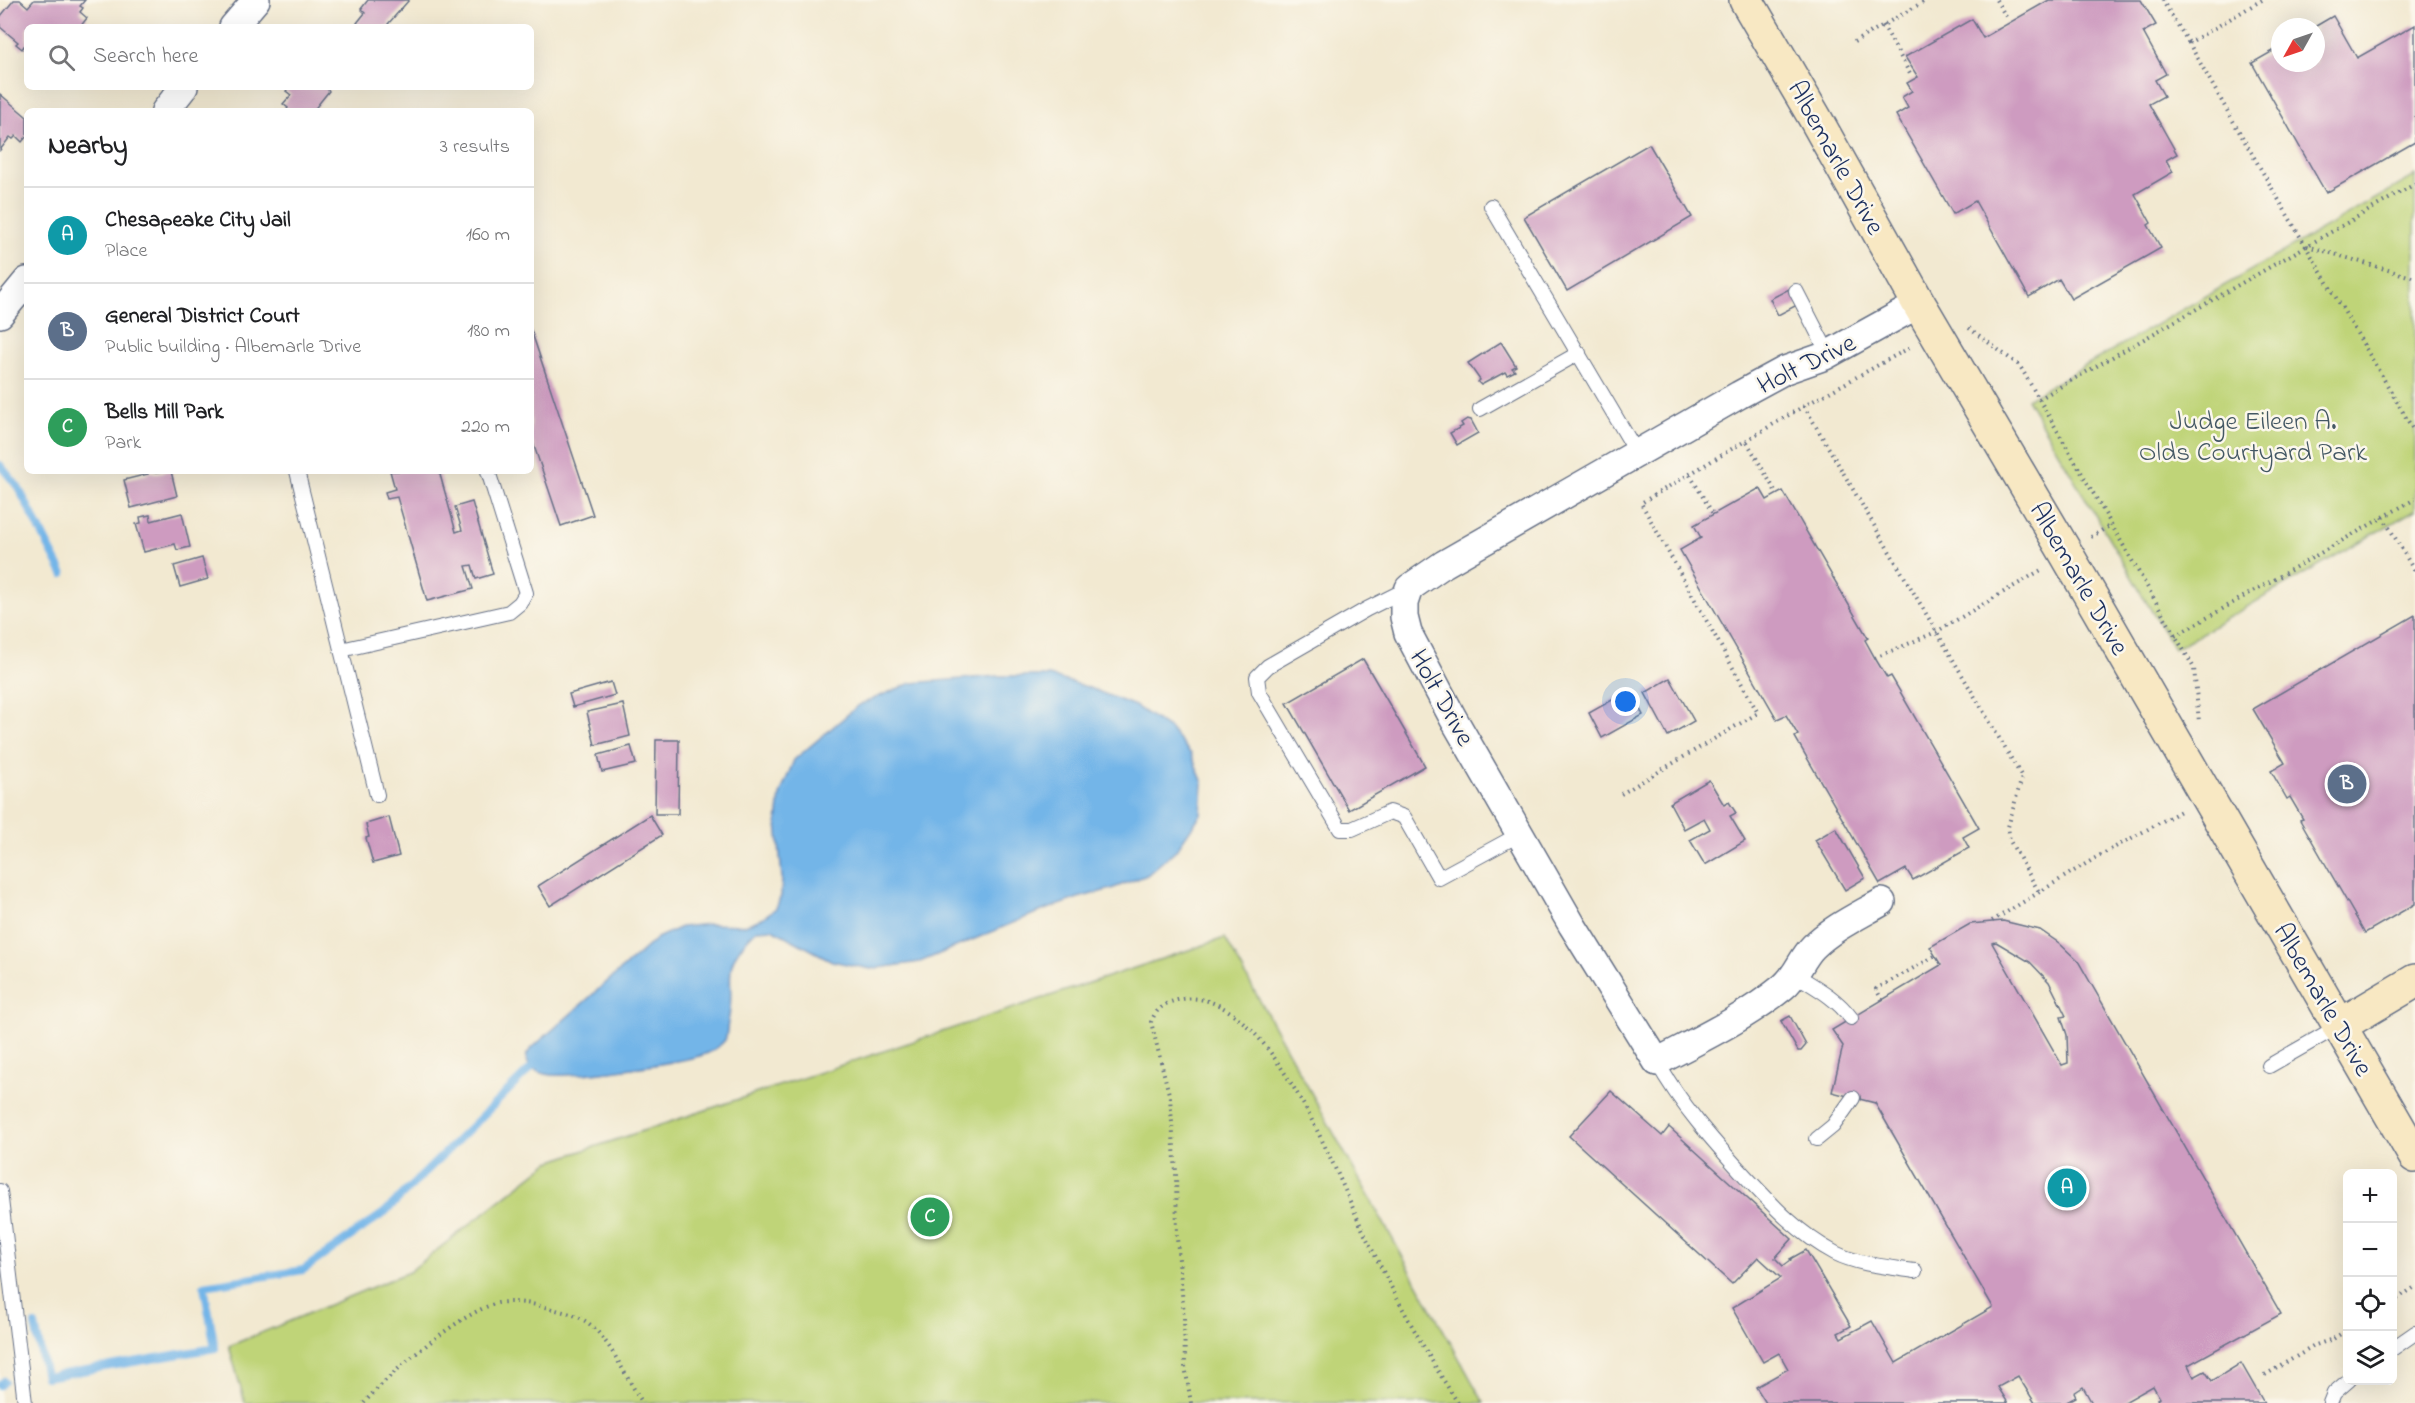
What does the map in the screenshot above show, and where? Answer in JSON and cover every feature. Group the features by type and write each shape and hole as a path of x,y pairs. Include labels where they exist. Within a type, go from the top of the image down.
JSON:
{"street":[{"path":"236,24 256,0"},
{"name":"Albemarle Drive","path":"1746,0 1919,304 2415,1156"},
{"path":"167,108 182,90"},
{"path":"0,314 24,285"},
{"name":"Holt Drive","path":"1657,1062 1611,990 1520,834 1453,718 1408,633 1404,617 1404,603 1409,588 1444,564 1785,370 1828,355 1919,304"},
{"path":"1657,1062 1744,1016 1785,986 1796,975 1812,948 1824,937 1882,902"},
{"path":"2339,1026 2415,981"}],"lane":[{"path":"1491,206 1580,353 1637,453"},
{"path":"1796,291 1828,355"},
{"path":"1480,409 1580,353"},
{"path":"298,474 377,795"},
{"path":"341,650 509,612 520,603 526,592 489,474"},
{"path":"1409,588 1367,609 1269,666 1257,677 1259,692 1340,829 1352,829 1390,812 1400,814 1404,817 1439,878 1520,834"},
{"path":"1796,975 1829,995 1851,1018"},
{"path":"2269,1066 2339,1026"},
{"path":"1657,1062 1677,1097 1705,1132 1779,1212 1802,1233 1837,1254 1868,1264 1915,1271"},
{"path":"1817,1139 1833,1126 1853,1098"},
{"path":"0,1191 25,1403"},
{"path":"2397,1346 2415,1333"},
{"path":"2330,1403 2334,1393 2343,1385"}],"path":[{"path":"1854,42 1927,0"},
{"path":"1996,0 2008,20"},
{"path":"2162,0 2415,433"},
{"path":"2188,43 2262,0"},
{"path":"1883,25 1910,74"},
{"path":"2039,399 2415,184"},
{"path":"2307,246 2415,278"},
{"path":"1621,794 1758,713 1641,503 1748,442 1804,406 1958,320 2020,366 2193,668 2200,731"},
{"path":"1804,406 2022,777 2008,827 2010,841 2039,892"},
{"path":"1748,442 1778,494"},
{"path":"1690,475 1713,514"},
{"path":"2175,636 2415,499"},
{"path":"2383,517 2415,572"},
{"path":"1875,658 1936,632 2067,555 2111,525"},
{"path":"1992,921 2206,796"},
{"path":"1882,1000 1875,990 1935,956"},
{"path":"1191,1403 1185,1365 1184,1315 1177,1238 1176,1172 1170,1098 1151,1022 1157,1010 1162,1006 1171,1001 1186,999 1218,1005 1244,1021 1265,1044 1297,1091 1370,1245 1425,1348 1458,1403"},
{"path":"2397,1299 2415,1287"},
{"path":"364,1403 408,1360 472,1313 496,1304 516,1302 571,1313 588,1323 606,1344 643,1403"},
{"path":"2265,1375 2345,1331"}],"green space":[{"name":"Judge Eileen A. Olds Courtyard Park","path":"2415,176 2415,510 2174,649 2027,399"},
{"path":"1225,938 1484,1403 245,1403 229,1346 409,1272 549,1162"}],"water":[{"path":"999,676 1049,676 1087,687 1135,706 1170,729 1191,754 1203,783 1201,814 1177,849 1147,875 1034,914 920,962 871,969 832,961 772,929 756,930 743,944 732,965 726,1036 724,1042 712,1051 681,1060 583,1074 551,1075 538,1072 530,1067 527,1054 533,1047 657,938 681,927 708,924 745,925 761,919 776,908 781,896 782,878 777,823 780,795 794,760 859,705 911,683"}],"building":[{"path":"14,0 20,0 28,7 34,0 85,0 80,6 83,8 80,12 87,18 82,24 24,24 22,49 16,44 18,42 0,27 0,17"},
{"path":"368,0 409,0 388,24 358,24 365,13 361,9"},
{"path":"2049,0 2141,0 2156,25 2143,32 2166,74 2155,80 2164,96 2149,104 2177,154 2166,160 2173,172 2135,194 2151,223 2148,225 2161,248 2071,299 2059,279 2029,297 1975,201 1953,214 1896,115 1908,108 1902,97 1912,91 1907,83 1918,77 1905,57 1972,19 1983,38"},
{"path":"2333,16 2357,58 2415,25 2415,142 2326,193 2252,63 2271,52 2271,72 2325,72 2325,21"},
{"path":"286,91 329,91 315,108 288,108 283,104 291,95"},
{"path":"0,94 24,114 24,140 22,142 16,136 13,139 10,137 0,150"},
{"path":"1649,144 1692,217 1567,291 1524,217"},
{"path":"1791,288 1799,304 1778,315 1770,299"},
{"path":"534,339 593,515 561,526 534,446"},
{"path":"1501,342 1516,366 1512,368 1515,371 1507,375 1505,372 1481,385 1468,363"},
{"path":"1467,419 1471,420 1478,433 1457,445 1450,433 1463,426 1461,423"},
{"path":"148,474 172,474 177,496 131,508 124,480"},
{"path":"391,474 440,474 456,532 462,530 455,507 472,502 493,574 476,579 472,565 466,566 473,589 427,601 397,497 387,499 385,492 395,489"},
{"path":"1760,488 1767,500 1783,491 1868,638 1865,640 1875,658 1887,678 1891,676 1979,828 1963,837 1969,848 1913,880 1906,869 1880,884 1795,737 1798,735 1786,715 1777,719 1680,550 1701,538 1694,525"},
{"path":"182,513 190,547 177,550 175,544 144,552 136,524 141,523 140,517 150,515 151,521"},
{"path":"202,558 208,579 180,587 174,566"},
{"path":"2415,615 2415,904 2365,933 2300,820 2303,819 2290,797 2287,799 2271,771 2285,763 2253,709"},
{"path":"1363,659 1425,766 1349,810 1287,703"},
{"path":"1670,678 1694,721 1668,736 1645,693"},
{"path":"611,682 615,695 573,707 569,694"},
{"path":"1630,690 1643,715 1602,738 1589,713"},
{"path":"623,704 630,736 595,745 587,712"},
{"path":"656,740 679,740 678,814 655,814"},
{"path":"631,746 636,764 602,772 598,755"},
{"path":"1709,780 1724,805 1729,802 1736,813 1730,816 1745,841 1705,865 1690,840 1710,829 1704,818 1684,829 1670,803"},
{"path":"650,815 662,835 550,906 538,886"},
{"path":"389,817 399,856 373,863 366,838 369,837 366,824"},
{"path":"1836,828 1865,878 1845,890 1815,840"},
{"path":"2003,921 2040,930 2059,943 2078,961 2281,1314 2188,1365 2194,1377 2205,1371 2212,1381 2241,1363 2264,1403 2159,1403 2157,1399 2160,1398 2153,1386 2123,1403 2092,1403 2083,1387 2074,1393 2076,1397 2065,1403 2035,1403 2018,1376 1998,1387 2008,1403 1766,1403 1756,1387 1788,1369 1779,1353 1763,1362 1732,1308 1781,1278 1758,1257 1732,1284 1569,1136 1611,1091 1662,1136 1669,1127 1792,1239 1775,1258 1783,1266 1806,1250 1851,1326 1838,1333 1841,1338 1872,1321 1896,1363 1993,1307 1875,1103 1832,1092 1843,1046 1832,1030 1941,965 1930,947 1970,924","holes":["1996,942 2030,962 2049,982 2066,1016 2061,1017 2067,1035 2068,1063 2062,1065 1992,943"]},
{"path":"1790,1016 1806,1045 1801,1051 1798,1051 1781,1021"}],"waterway":[{"path":"0,465 18,487 63,574"},
{"path":"35,1325 46,1377 215,1348 204,1286 303,1270 384,1213 531,1068"},
{"path":"0,1385 4,1381"}],"place":[{"name":"General District Court","path":"2347,784"},
{"name":"Chesapeake City Jail","path":"2067,1188"},
{"name":"Bells Mill Park","path":"930,1217"}]}
